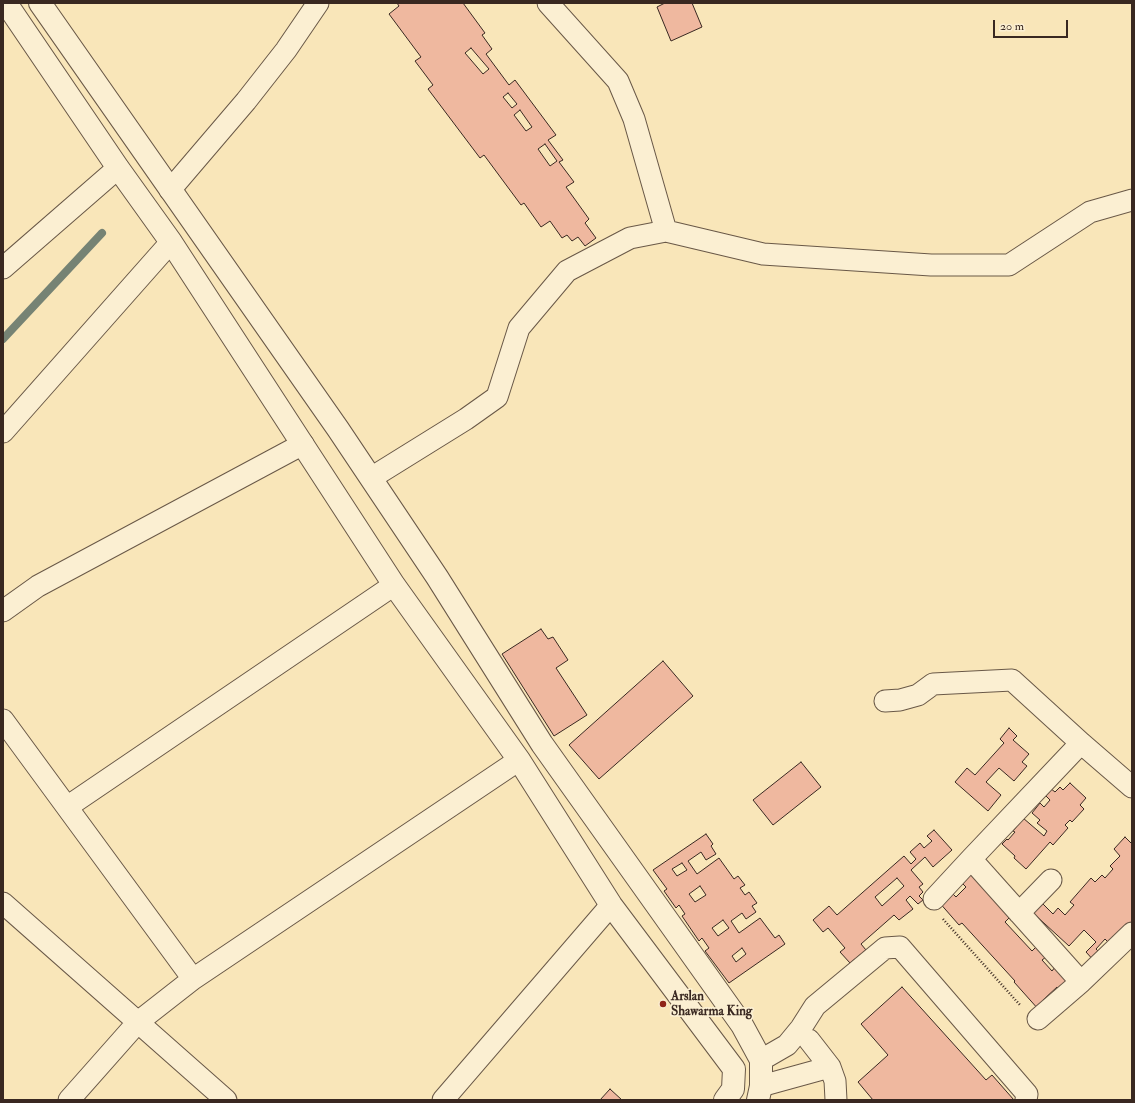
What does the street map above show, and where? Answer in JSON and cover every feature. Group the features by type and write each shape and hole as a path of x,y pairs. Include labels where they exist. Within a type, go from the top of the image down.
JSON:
{"street":[{"path":"40,3 437,576 542,744 742,1024 761,1060 759,1093 830,1067"},
{"path":"170,190 246,101 286,50 318,3"},
{"path":"548,3 618,81 634,119 666,231"},
{"path":"8,4 118,168 171,242 394,585 519,760 611,906 734,1069 733,1089 725,1100"},
{"path":"3,268 118,168"},
{"path":"370,478 466,419 497,397 519,328 567,271 630,238 666,231 763,254 931,265 1009,265 1090,212 1132,200"},
{"path":"3,432 171,242"},
{"path":"203,291 227,271"},
{"path":"3,611 38,586 303,444"},
{"path":"67,807 394,585"},
{"path":"462,681 492,664"},
{"path":"885,701 900,700 918,695 933,684 1012,680 1081,743 1124,768 1132,787"},
{"path":"3,720 193,979"},
{"path":"934,899 1081,743"},
{"path":"69,1100 138,1022 193,979 519,760"},
{"path":"971,859 1081,982"},
{"path":"1019,913 1051,880"},
{"path":"3,903 226,1100"},
{"path":"443,1100 611,906"},
{"path":"1038,1020 1081,982 1132,933"},
{"path":"761,1060 787,1045 801,1028 815,1006 885,948 900,947 1027,1094 1026,1100"},
{"path":"809,1040 830,1067 835,1081 836,1100"}],"path":[{"path":"934,899 935,910 1032,1019 1038,1020"}],"building":[{"path":"397,3 463,3 485,33 482,35 492,49 486,54 509,85 515,80 556,135 548,140 563,160 559,162 574,182 566,187 589,219 585,223 596,238 585,246 578,237 572,241 567,235 562,238 550,221 541,227 524,203 521,205 484,155 480,158 428,89 433,85 415,61 421,57 389,14 399,6","holes":["471,48 489,69 483,74 465,53","508,93 517,104 512,108 503,97","520,110 532,127 526,131 514,115","545,144 557,161 550,166 538,149"]},
{"path":"665,3 692,3 702,27 671,41 657,7"},
{"path":"541,629 548,639 553,637 568,660 556,668 587,715 554,736 502,654"},
{"path":"663,661 693,696 599,779 569,745"},
{"path":"1009,728 1017,736 1013,740 1029,754 1022,762 1027,766 1014,781 999,768 986,782 1001,795 988,811 955,782 967,768 975,775 1004,743 1000,739"},
{"path":"801,762 821,787 773,825 753,800"},
{"path":"1070,783 1086,798 1080,805 1084,809 1072,822 1070,820 1065,825 1068,828 1053,845 1050,842 1026,869 1002,844 1015,832 1013,831 1023,818 1044,836 1047,831 1037,823 1040,820 1032,813 1040,803 1044,807 1050,800 1044,794 1050,788 1055,792 1060,787 1063,790"},
{"path":"934,830 952,850 933,867 925,857 911,870 923,884 919,887 923,892 919,896 923,900 918,904 910,896 906,900 913,909 899,920 894,915 861,944 866,950 850,963 840,952 845,948 828,928 823,932 813,920 829,906 837,915 904,856 911,864 916,859 910,852 920,843 924,848 932,841 927,836","holes":["897,878 904,886 882,906 875,897"]},
{"path":"706,834 713,844 711,846 716,854 706,860 701,852 688,861 697,874 719,858 734,879 738,876 745,885 740,888 745,895 749,892 757,903 752,906 756,912 746,919 742,913 731,921 739,933 760,918 775,938 779,935 785,944 729,983 705,951 709,948 702,938 699,941 682,916 685,914 679,905 676,908 664,891 667,889 653,870","holes":["682,863 687,870 677,876 672,869","700,886 706,895 695,902 689,894","723,920 729,928 718,936 712,928","742,948 746,954 736,962 732,956"]},
{"path":"1125,837 1132,844 1132,921 1110,944 1105,939 1096,949 1100,953 1096,963 1086,952 1096,942 1084,930 1069,946 1033,913 1042,903 1053,914 1058,908 1065,915 1074,905 1070,902 1091,878 1095,882 1102,875 1105,878 1113,869 1110,866 1120,856 1114,849"},
{"path":"970,872 1010,917 1005,922 1032,951 1037,946 1046,957 1042,960 1052,971 1055,967 1069,982 1060,990 1057,987 1043,1000 1046,1003 1039,1010 1014,982 1015,981 962,923 959,925 938,901 950,891 956,897 966,887 960,881"},
{"path":"902,987 986,1080 992,1075 1014,1100 873,1100 858,1082 888,1055 861,1024"},
{"path":"610,1089 622,1100 600,1100"}],"waterway":[{"path":"3,339 102,233"}],"place":[{"name":"Arslan Shawarma King","path":"663,1004"}]}
